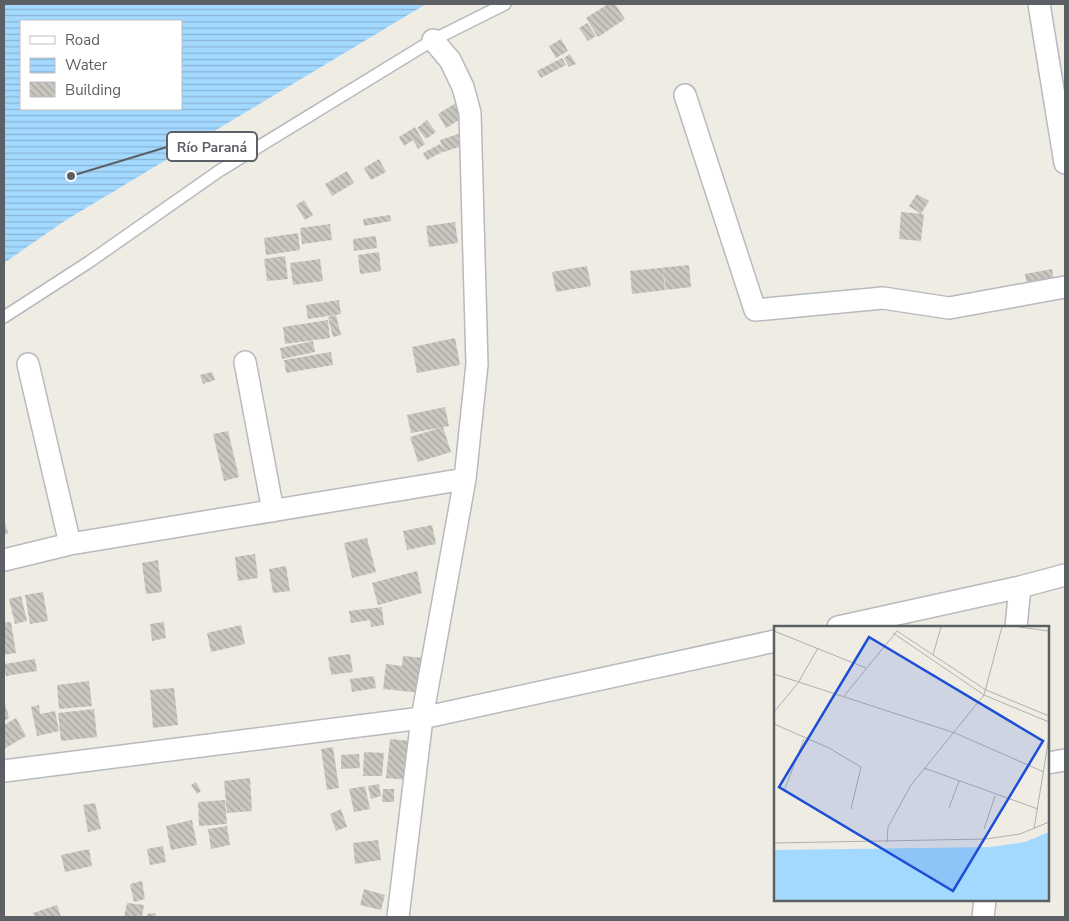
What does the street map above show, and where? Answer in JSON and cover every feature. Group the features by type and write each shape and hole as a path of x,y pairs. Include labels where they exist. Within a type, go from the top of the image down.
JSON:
{"street":[{"path":"1039,4 1065,163"},
{"path":"398,917 422,718 465,479 477,364 470,113 463,87 450,60 433,40"},
{"path":"685,95 755,310 883,298 949,308 1065,287"},
{"path":"245,362 273,511"},
{"path":"28,364 70,544"},
{"path":"4,560 70,544 465,479"},
{"path":"843,626 1020,588 1065,575"},
{"path":"1016,626 1020,588"},
{"path":"4,771 422,718 774,641"},
{"path":"1049,763 1065,760"},
{"path":"983,917 985,901"}],"lane":[{"path":"4,317 89,262 220,171 433,40 505,4"}],"water":[{"path":"4,4 426,4 66,220 4,263"}],"building":[{"path":"608,4 615,4 625,19 598,37 586,18"},
{"path":"587,23 596,36 588,41 579,28"},
{"path":"561,39 568,51 556,58 549,46"},
{"path":"570,54 576,64 569,67 564,58"},
{"path":"562,58 566,65 541,78 537,71"},
{"path":"456,103 464,117 446,128 438,114"},
{"path":"427,120 436,132 426,139 417,128"},
{"path":"415,127 425,144 418,149 413,140 404,146 399,137"},
{"path":"461,133 465,145 444,152 440,140"},
{"path":"440,144 444,151 427,160 423,153"},
{"path":"379,159 386,172 371,180 364,168"},
{"path":"347,171 354,183 332,196 325,184"},
{"path":"917,194 929,201 921,214 909,206"},
{"path":"304,200 313,215 305,220 296,205"},
{"path":"901,212 924,214 921,241 899,239"},
{"path":"390,215 391,221 364,226 363,219"},
{"path":"455,222 458,243 429,247 426,226"},
{"path":"330,224 332,240 302,244 300,228"},
{"path":"298,233 300,250 266,255 264,238"},
{"path":"376,236 377,248 354,251 353,239"},
{"path":"379,252 381,271 360,274 358,255"},
{"path":"285,256 288,279 267,281 264,259"},
{"path":"320,259 323,281 293,285 290,263"},
{"path":"689,265 691,287 666,290 663,270 665,290 632,294 630,271"},
{"path":"587,266 591,286 556,292 552,272"},
{"path":"1052,269 1055,287 1028,291 1025,274"},
{"path":"339,300 341,314 308,319 306,305"},
{"path":"336,315 341,335 333,337 328,317"},
{"path":"328,320 330,338 285,344 283,327"},
{"path":"455,338 460,365 417,373 412,347"},
{"path":"313,341 315,352 282,359 280,348"},
{"path":"331,352 333,365 286,373 284,360"},
{"path":"212,372 215,380 203,384 200,375"},
{"path":"445,407 449,426 411,433 407,415"},
{"path":"443,427 451,452 418,462 410,437"},
{"path":"228,431 239,477 224,481 213,434"},
{"path":"4,519 8,533 4,535"},
{"path":"432,525 436,544 407,550 403,531"},
{"path":"367,538 376,572 352,578 344,543"},
{"path":"255,554 258,578 238,581 235,557"},
{"path":"158,560 162,592 146,594 142,563"},
{"path":"286,566 290,591 273,593 269,569"},
{"path":"417,571 422,593 378,605 372,583"},
{"path":"43,592 48,621 30,624 25,595"},
{"path":"21,596 27,621 15,624 9,599"},
{"path":"382,607 384,625 371,627 370,620 351,623 349,611"},
{"path":"11,622 16,653 4,655 4,623"},
{"path":"164,622 166,638 152,641 150,624"},
{"path":"241,625 245,644 211,652 207,633"},
{"path":"350,654 353,672 331,675 328,657"},
{"path":"403,656 426,658 423,693 383,689 386,664 402,666"},
{"path":"35,659 37,671 6,676 4,664"},
{"path":"374,676 376,688 352,692 350,679"},
{"path":"89,681 92,706 59,709 57,685"},
{"path":"174,688 178,725 153,728 150,690"},
{"path":"4,700 9,718 4,721"},
{"path":"39,705 40,714 55,711 59,731 37,736 31,707"},
{"path":"94,709 97,737 61,741 58,713"},
{"path":"16,718 26,736 4,749 4,725"},
{"path":"390,739 412,741 409,780 386,778"},
{"path":"333,747 339,788 327,790 321,749"},
{"path":"364,752 384,753 382,776 363,776"},
{"path":"359,754 360,768 341,769 341,755"},
{"path":"250,778 252,811 227,813 224,781"},
{"path":"196,782 201,791 197,794 191,785"},
{"path":"379,784 381,796 371,799 368,786"},
{"path":"365,786 370,809 354,812 349,789"},
{"path":"383,789 394,789 394,802 382,802"},
{"path":"225,800 227,824 199,826 198,802"},
{"path":"95,803 101,829 88,832 83,805"},
{"path":"341,809 347,827 336,831 330,814"},
{"path":"192,820 197,845 171,850 166,826"},
{"path":"227,826 230,845 211,849 208,829"},
{"path":"378,840 381,860 355,864 353,843"},
{"path":"163,846 166,862 150,865 147,849"},
{"path":"89,849 92,866 65,872 61,855"},
{"path":"142,881 145,899 134,902 130,884"},
{"path":"364,889 385,895 381,910 360,905"},
{"path":"127,903 144,905 142,917 124,917"},
{"path":"57,905 61,917 35,917 33,913"},
{"path":"155,913 156,917 147,917 147,914"}],"place":[{"name":"Río Paraná","path":"71,176"}]}
